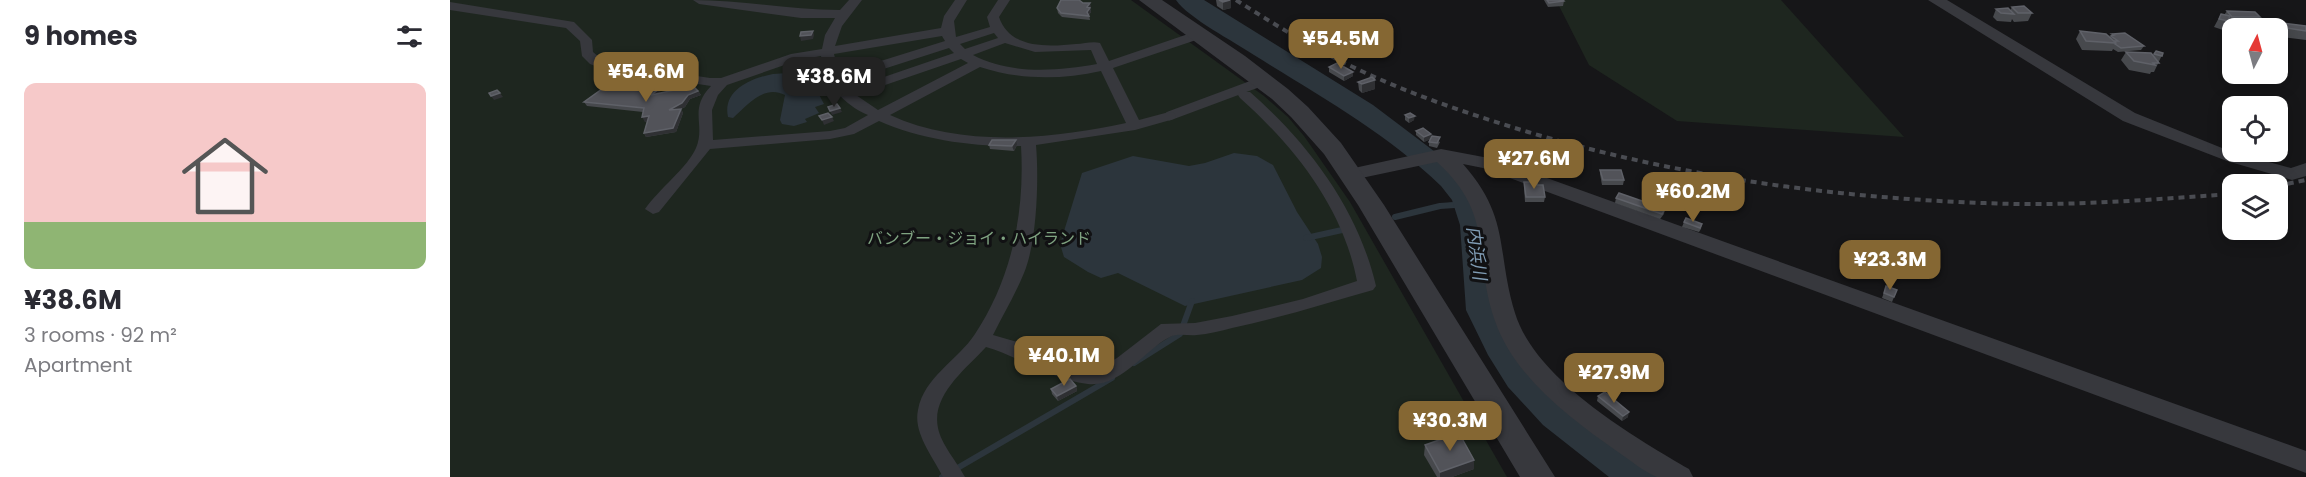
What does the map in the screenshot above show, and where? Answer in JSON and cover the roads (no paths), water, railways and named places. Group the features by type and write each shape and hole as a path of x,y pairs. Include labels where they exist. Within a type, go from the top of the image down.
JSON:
{"street":[{"path":"699,0 801,14 843,14"},
{"path":"856,0 832,31 828,52 830,71 855,102 880,117 913,129 955,137 1028,141 1081,136 1135,126 1169,116"},
{"path":"961,0 947,21 949,37 963,54 978,63 1006,70 1042,73 1079,72 1107,67 1198,35"},
{"path":"1004,0 993,17 995,29 1006,39 1034,48 1067,49 1095,46 1135,126"},
{"path":"982,339 1017,349 1054,368 1090,376 1104,374 1124,363 1167,329 1195,329 1232,322 1367,286 1356,243 1319,178 1249,89 1198,35 1149,0"},
{"path":"1936,0 2129,117 2234,157 2292,174 2306,169"},
{"path":"451,2 570,25 586,40 587,53 595,62 610,67 710,82 722,82 795,57 995,29"},
{"path":"835,80 949,37"},
{"path":"847,93 1006,39"},
{"path":"705,145 843,133 880,117 978,63"},
{"path":"653,209 705,145 703,110 712,92 722,82"},
{"path":"1249,89 1288,102 1317,130 1352,174 1476,380 1538,477"},
{"path":"954,477 939,454 928,429 927,412 930,401 944,380 982,339 1006,295 1022,255 1030,167 1028,141"},
{"path":"1352,174 1429,157 1487,163 2306,462"},
{"path":"1429,157 1460,171 1485,209 1491,230 1500,303 1509,330 1525,353 1543,375 1601,426 1640,454 1680,477"}],"lane":[{"path":"1169,116 1249,89"}],"waterway":[{"name":"内浜川","path":"1188,0 1363,111 1452,179 1468,200 1477,225 1483,307 1506,355 1538,396 1557,414 1640,477"},
{"path":"1395,217 1440,206 1469,204 1449,205"},
{"path":"1306,238 1342,230"},
{"path":"1134,363 1180,334 1192,301"},
{"path":"942,477 1112,378"}],"railway":[{"path":"1236,0 1338,60 1396,86 1439,103 1528,132 1648,163 1830,192 1953,202 2096,203 2222,195"},
{"path":"2288,184 2306,180"}],"park label":[{"name":"バンブー・ジョイ・ハイランド","path":"979,238"}]}
